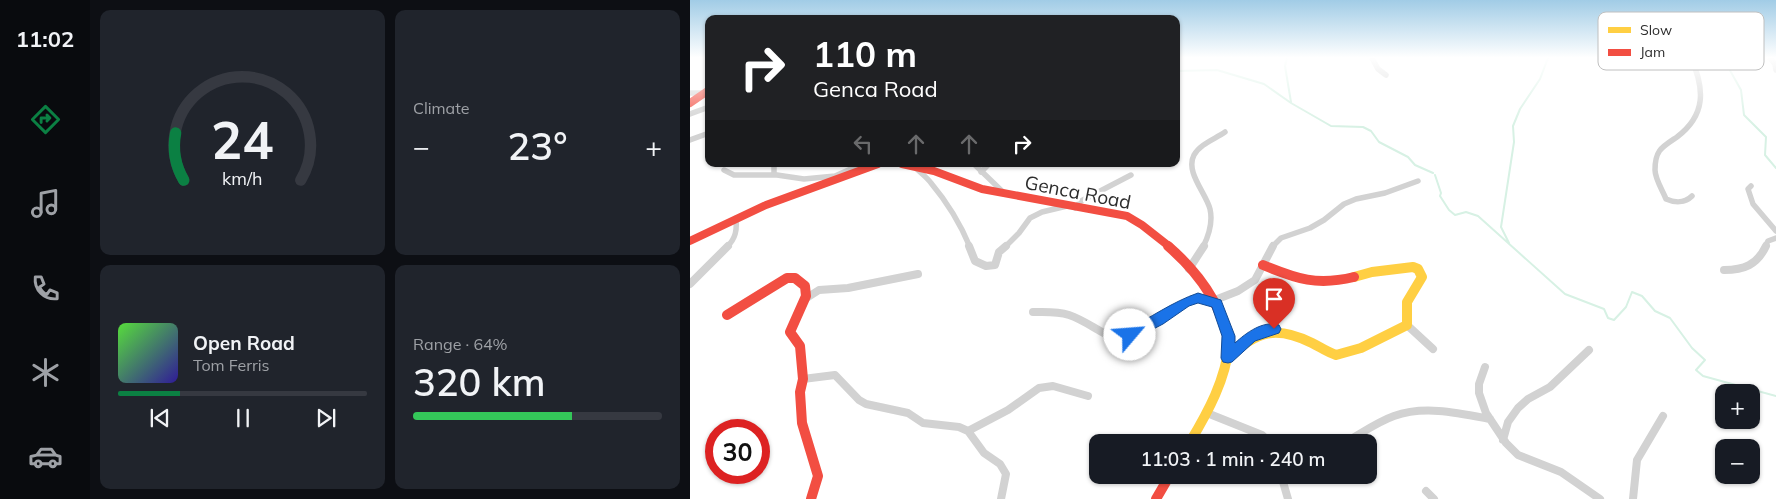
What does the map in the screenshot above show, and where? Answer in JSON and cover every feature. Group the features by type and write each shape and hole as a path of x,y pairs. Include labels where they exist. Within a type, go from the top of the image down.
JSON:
{"street":[{"path":"1692,196 1686,201 1672,201 1665,197 1655,172 1655,161 1659,149 1678,136 1697,116 1701,88 1700,81"},
{"path":"690,93 705,92"},
{"path":"690,102 705,93"},
{"path":"690,114 705,108"},
{"path":"1189,269 1206,241 1212,215 1206,196 1192,173 1195,154 1200,148 1225,132"},
{"path":"690,140 705,135"},
{"path":"774,167 774,175"},
{"path":"724,170 734,175 774,175 799,179 833,177 855,167"},
{"path":"690,241 736,218 802,191 870,167"},
{"path":"915,167 928,179 947,203 970,244 975,261 986,266 995,265 1000,252 1033,215 1071,207 1131,175"},
{"name":"Genca Road","path":"917,167 982,189 1071,207 1114,213 1136,220 1151,230 1207,288 1216,302 1229,336 1228,358 1207,413 1195,434"},
{"path":"977,167 1005,194"},
{"path":"981,172 986,167"},
{"path":"1033,312 1069,315 1092,330 1119,340 1192,300 1202,298 1216,302 1248,286 1255,280 1274,246 1281,238 1310,228 1344,204 1356,199 1385,193 1418,180"},
{"path":"1751,186 1748,189 1751,200 1776,231"},
{"path":"690,284 733,241 737,230 736,218"},
{"path":"1724,270 1739,270 1750,266 1758,259 1768,241 1776,238"},
{"path":"1263,265 1305,282 1317,284 1335,283 1372,272 1415,267 1422,277 1408,298 1405,315 1407,325 1433,349"},
{"path":"805,299 819,290 856,286 918,274"},
{"path":"727,315 787,278 795,278 803,283 807,290 805,299 790,332 800,346 803,379 800,392 802,423 818,476 811,499"},
{"path":"1228,358 1250,337 1265,330 1274,329 1291,333 1337,355 1347,353 1407,325"},
{"path":"1503,440 1508,422 1518,408 1528,399 1550,387 1589,350"},
{"path":"1485,367 1478,387 1490,419 1503,440 1518,456 1558,471 1573,479 1600,499"},
{"path":"803,379 836,375 859,400 866,404 908,414 923,423 959,427 968,431 984,453 1000,464 1006,474 1001,499"},
{"path":"968,431 1008,410 1038,388 1053,386 1088,396"},
{"path":"1360,434 1391,417 1402,414 1437,412 1490,419"},
{"path":"1207,413 1260,434"},
{"path":"1633,499 1633,473 1637,460 1644,445 1657,432 1663,416"},
{"path":"1156,499 1165,484"},
{"path":"1283,484 1288,499"},
{"path":"1426,491 1434,499"}],"waterway":[{"path":"1255,81 1264,84 1291,103 1331,126 1363,127 1371,131 1379,142 1408,157 1415,165 1433,173"},
{"path":"1288,81 1291,102"},
{"path":"1509,243 1501,227 1514,142 1513,126 1520,109 1538,81"},
{"path":"1736,81 1741,90 1744,115 1766,137 1765,155 1776,168"},
{"path":"1435,175 1441,193 1440,196 1449,210 1455,215 1466,212 1478,216 1565,294 1604,309 1608,318 1614,320 1626,307 1632,292 1642,296 1655,311 1670,318 1692,348 1705,360 1696,370 1703,376 1776,396"}],"traffic: slow":[{"path":"1228,357 1248,340 1267,332 1287,333 1336,355 1361,348 1407,325 1407,302 1422,277 1418,269 1413,267 1372,272 1354,277"},
{"path":"1195,434 1221,381 1229,344"}],"traffic: jam":[{"path":"690,103 705,93"},
{"path":"690,241 766,205 870,167"},
{"path":"916,167 934,171 982,189 1127,216 1159,237 1192,270 1218,308 1226,326 1229,344"},
{"path":"1263,265 1307,281 1340,281 1354,277"},
{"path":"727,315 787,278 795,278 805,286 806,296 790,332 800,346 803,379 800,392 802,423 818,476 811,499"},
{"path":"1156,499 1165,484"}],"route":[{"path":"1130,335 1185,303 1198,298 1217,303 1229,336 1228,358 1250,337 1265,330 1274,329"}]}
